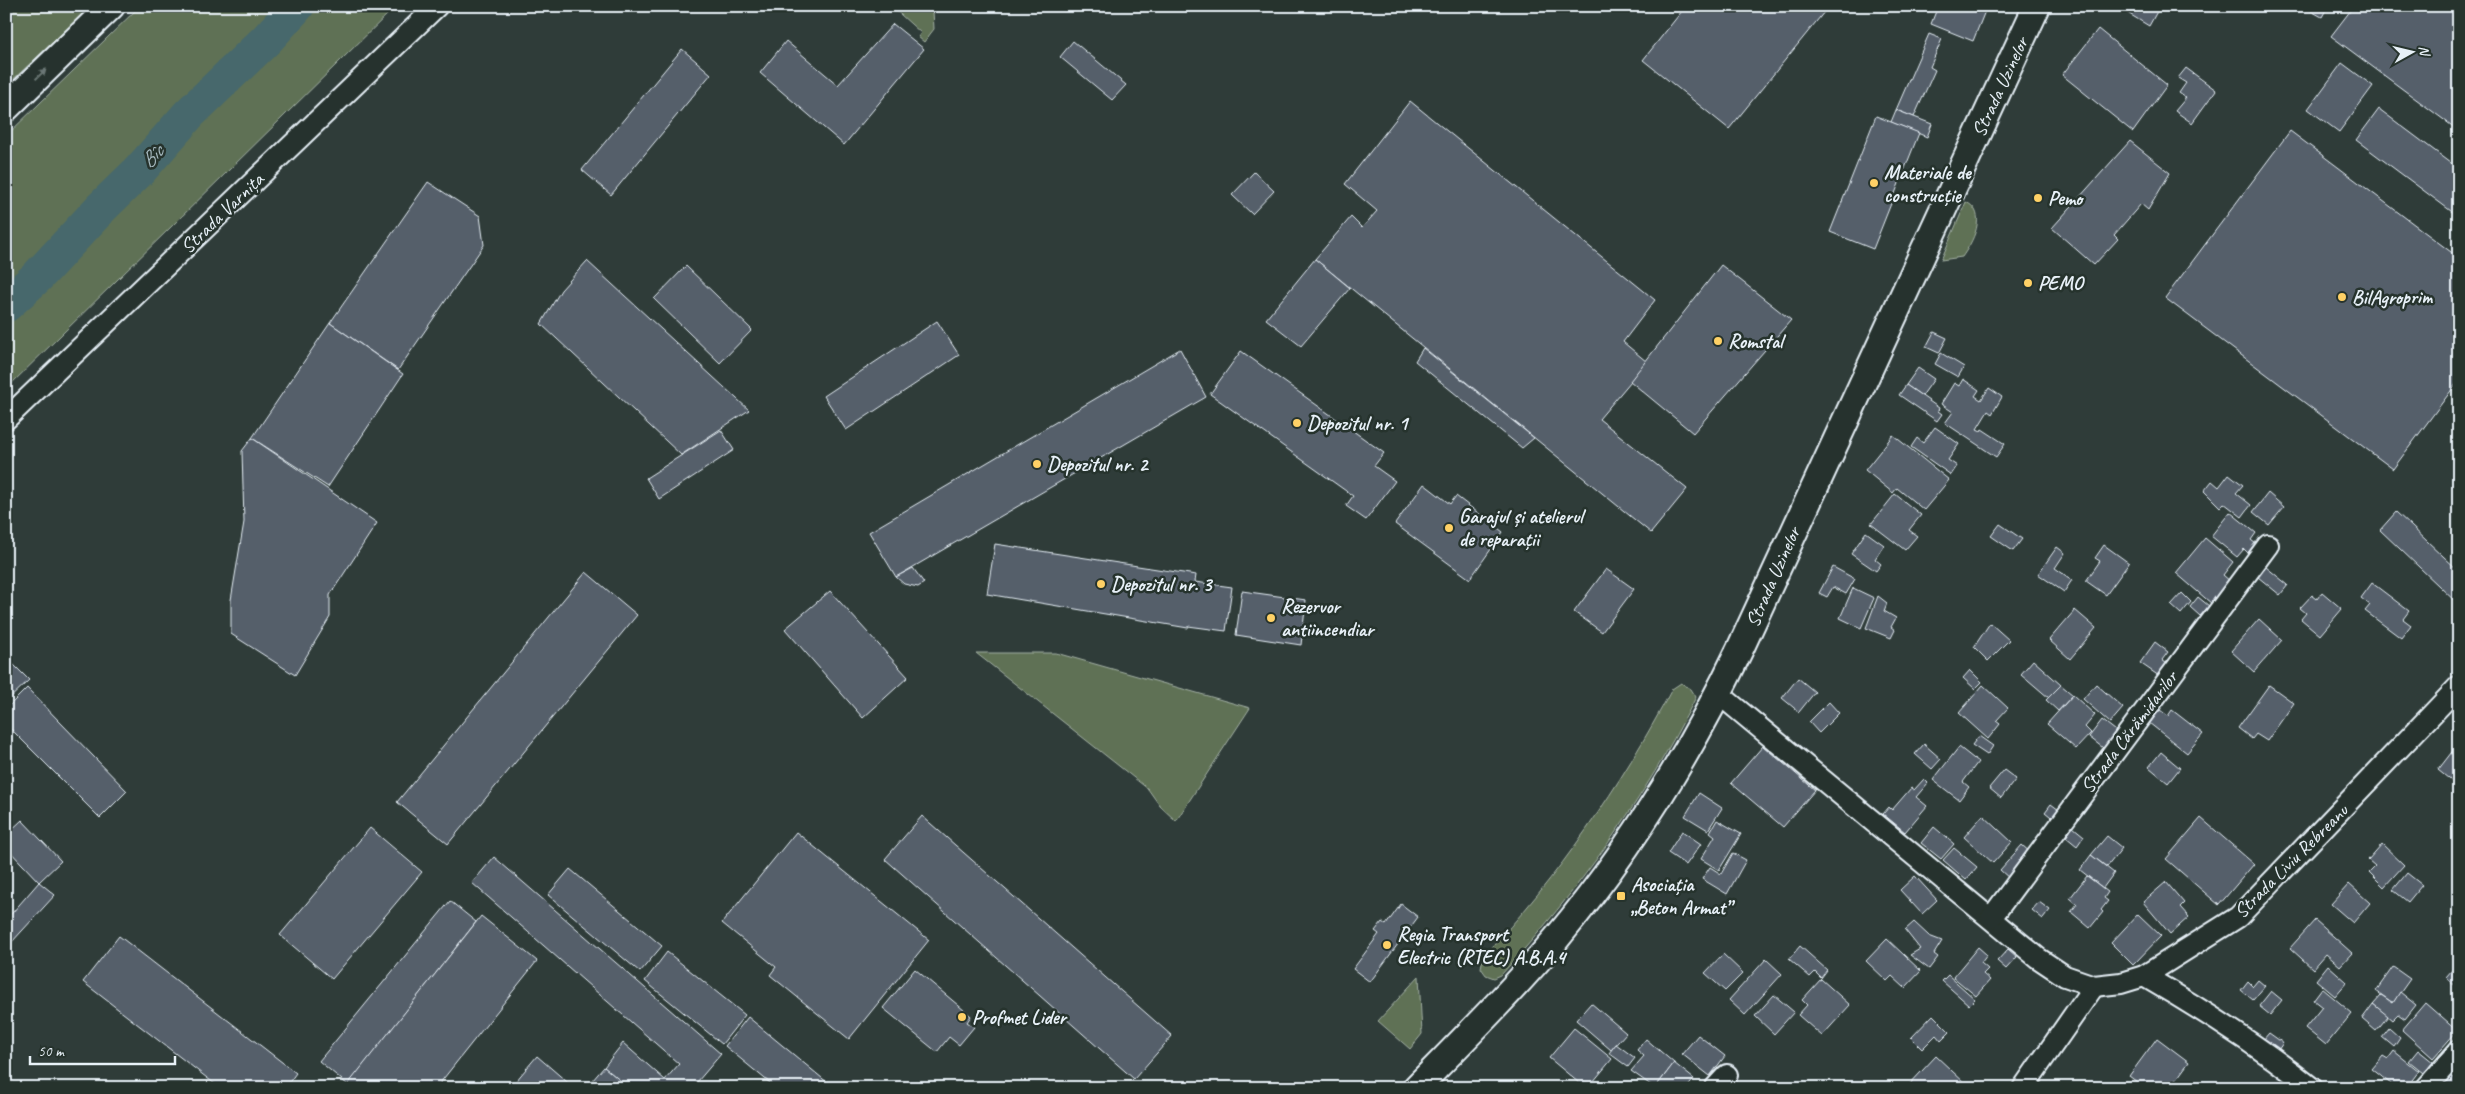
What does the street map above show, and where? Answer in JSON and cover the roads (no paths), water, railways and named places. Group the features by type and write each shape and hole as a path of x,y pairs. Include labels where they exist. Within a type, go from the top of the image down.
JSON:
{"main road":[{"path":"6,108 111,6"},
{"name":"Strada Uzinelor","path":"1416,1088 1472,1031 1555,940 1602,880 1667,784 1719,694 2038,6"}],"street":[{"name":"Strada Varnița","path":"6,419 437,6"},
{"name":"Strada Cărămidarilor","path":"1991,918 2268,545"},
{"name":"Strada Liviu Rebreanu","path":"2094,986 2121,983 2144,976 2238,917 2459,686"},
{"path":"1719,694 2038,958 2058,971 2094,986 2023,1088"},
{"path":"2144,976 2202,1010 2264,1050 2312,1088"},
{"path":"2426,1088 2459,1050"}],"waterway":[{"name":"Bîc","path":"6,305 37,277 101,208 139,171 189,114 267,39 297,6"}],"place":[{"name":"Materiale de construcție","path":"1874,183"},
{"name":"Pemo","path":"2038,198"},
{"name":"PEMO","path":"2028,283"},
{"name":"BilAgroprim","path":"2342,297"},
{"name":"Romstal","path":"1718,341"},
{"name":"Depozitul nr. 1","path":"1297,423"},
{"name":"Depozitul nr. 2","path":"1037,464"},
{"name":"Garajul și atelierul de reparații","path":"1449,528"},
{"name":"Depozitul nr. 3","path":"1101,584"},
{"name":"Rezervor antiincendiar","path":"1271,618"},
{"name":"Asociația „Beton Armat”","path":"1621,896"},
{"name":"Regia Transport Electric (RTEC) A.B.A.4","path":"1387,945"},
{"name":"Profmet Lider","path":"962,1017"}]}
